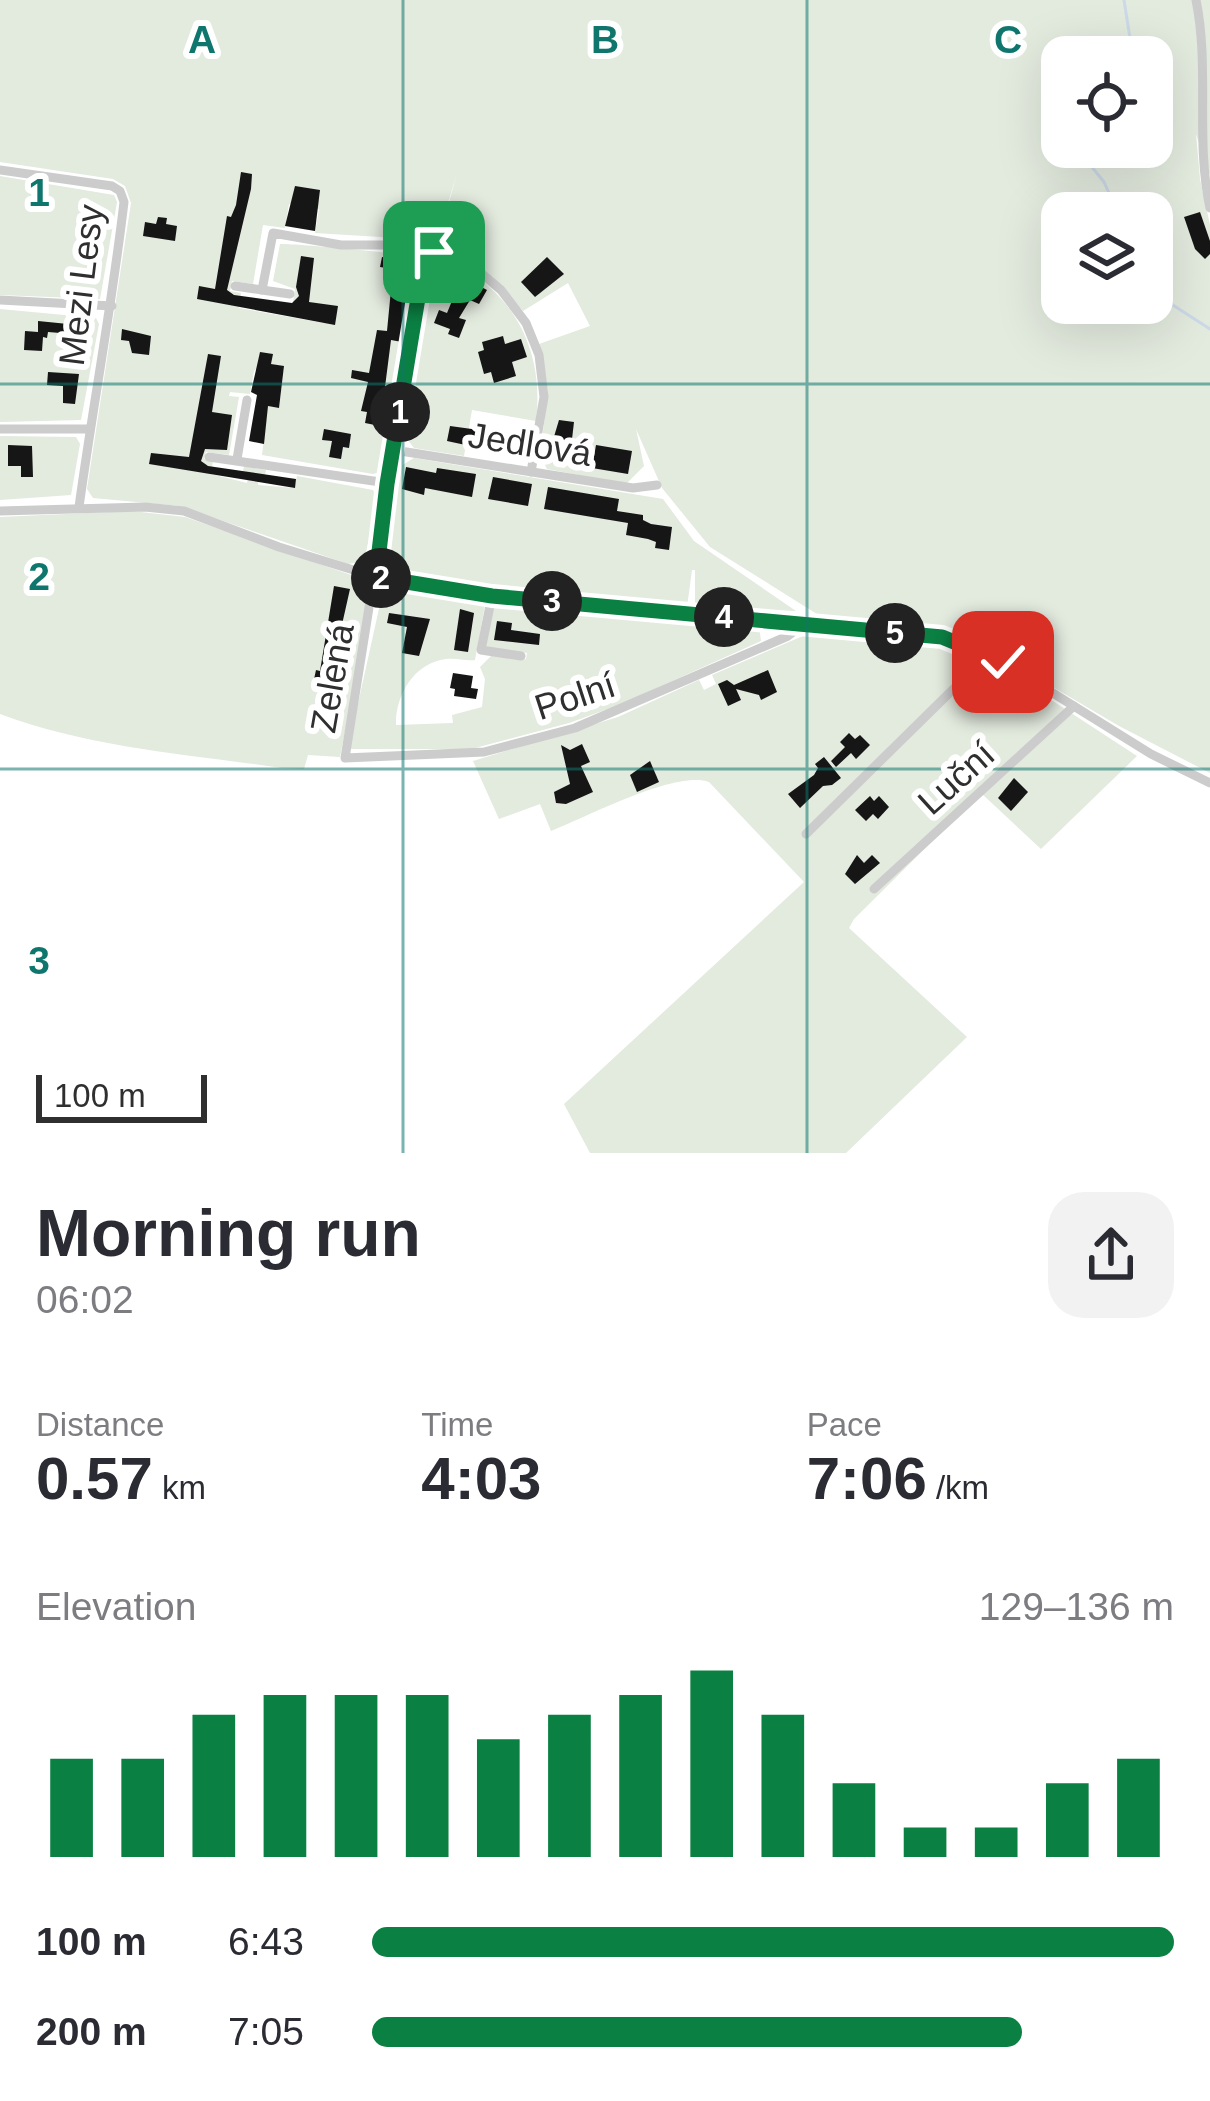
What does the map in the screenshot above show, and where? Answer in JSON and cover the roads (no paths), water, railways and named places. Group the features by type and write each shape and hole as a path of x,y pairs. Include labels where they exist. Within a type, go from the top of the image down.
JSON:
{"street":[{"path":"1196,0 1203,174 1210,208"},
{"name":"Mezi Lesy","path":"0,170 112,185 124,202 79,508"},
{"path":"262,290 272,233 426,250 475,268 501,290 526,323 538,355 544,397 531,472"},
{"name":"Zelená","path":"345,758 426,250"},
{"path":"235,286 290,294"},
{"path":"0,300 112,306"},
{"path":"237,459 247,400"},
{"path":"0,429 87,429"},
{"name":"Jedlová","path":"394,449 633,488 657,485"},
{"path":"209,457 387,484"},
{"path":"0,511 145,507 184,512 376,577 492,596 942,637 989,654 1151,754 1210,783"},
{"path":"492,596 481,650 521,656"},
{"name":"Polní","path":"345,758 484,752 575,728 788,636 804,624"},
{"name":"Luční","path":"806,834 989,654"},
{"name":"Luční","path":"874,889 1074,706"}],"waterway":[{"path":"1124,0 1130,36"},
{"path":"1093,168 1109,192"},
{"path":"1173,305 1210,329"}]}
